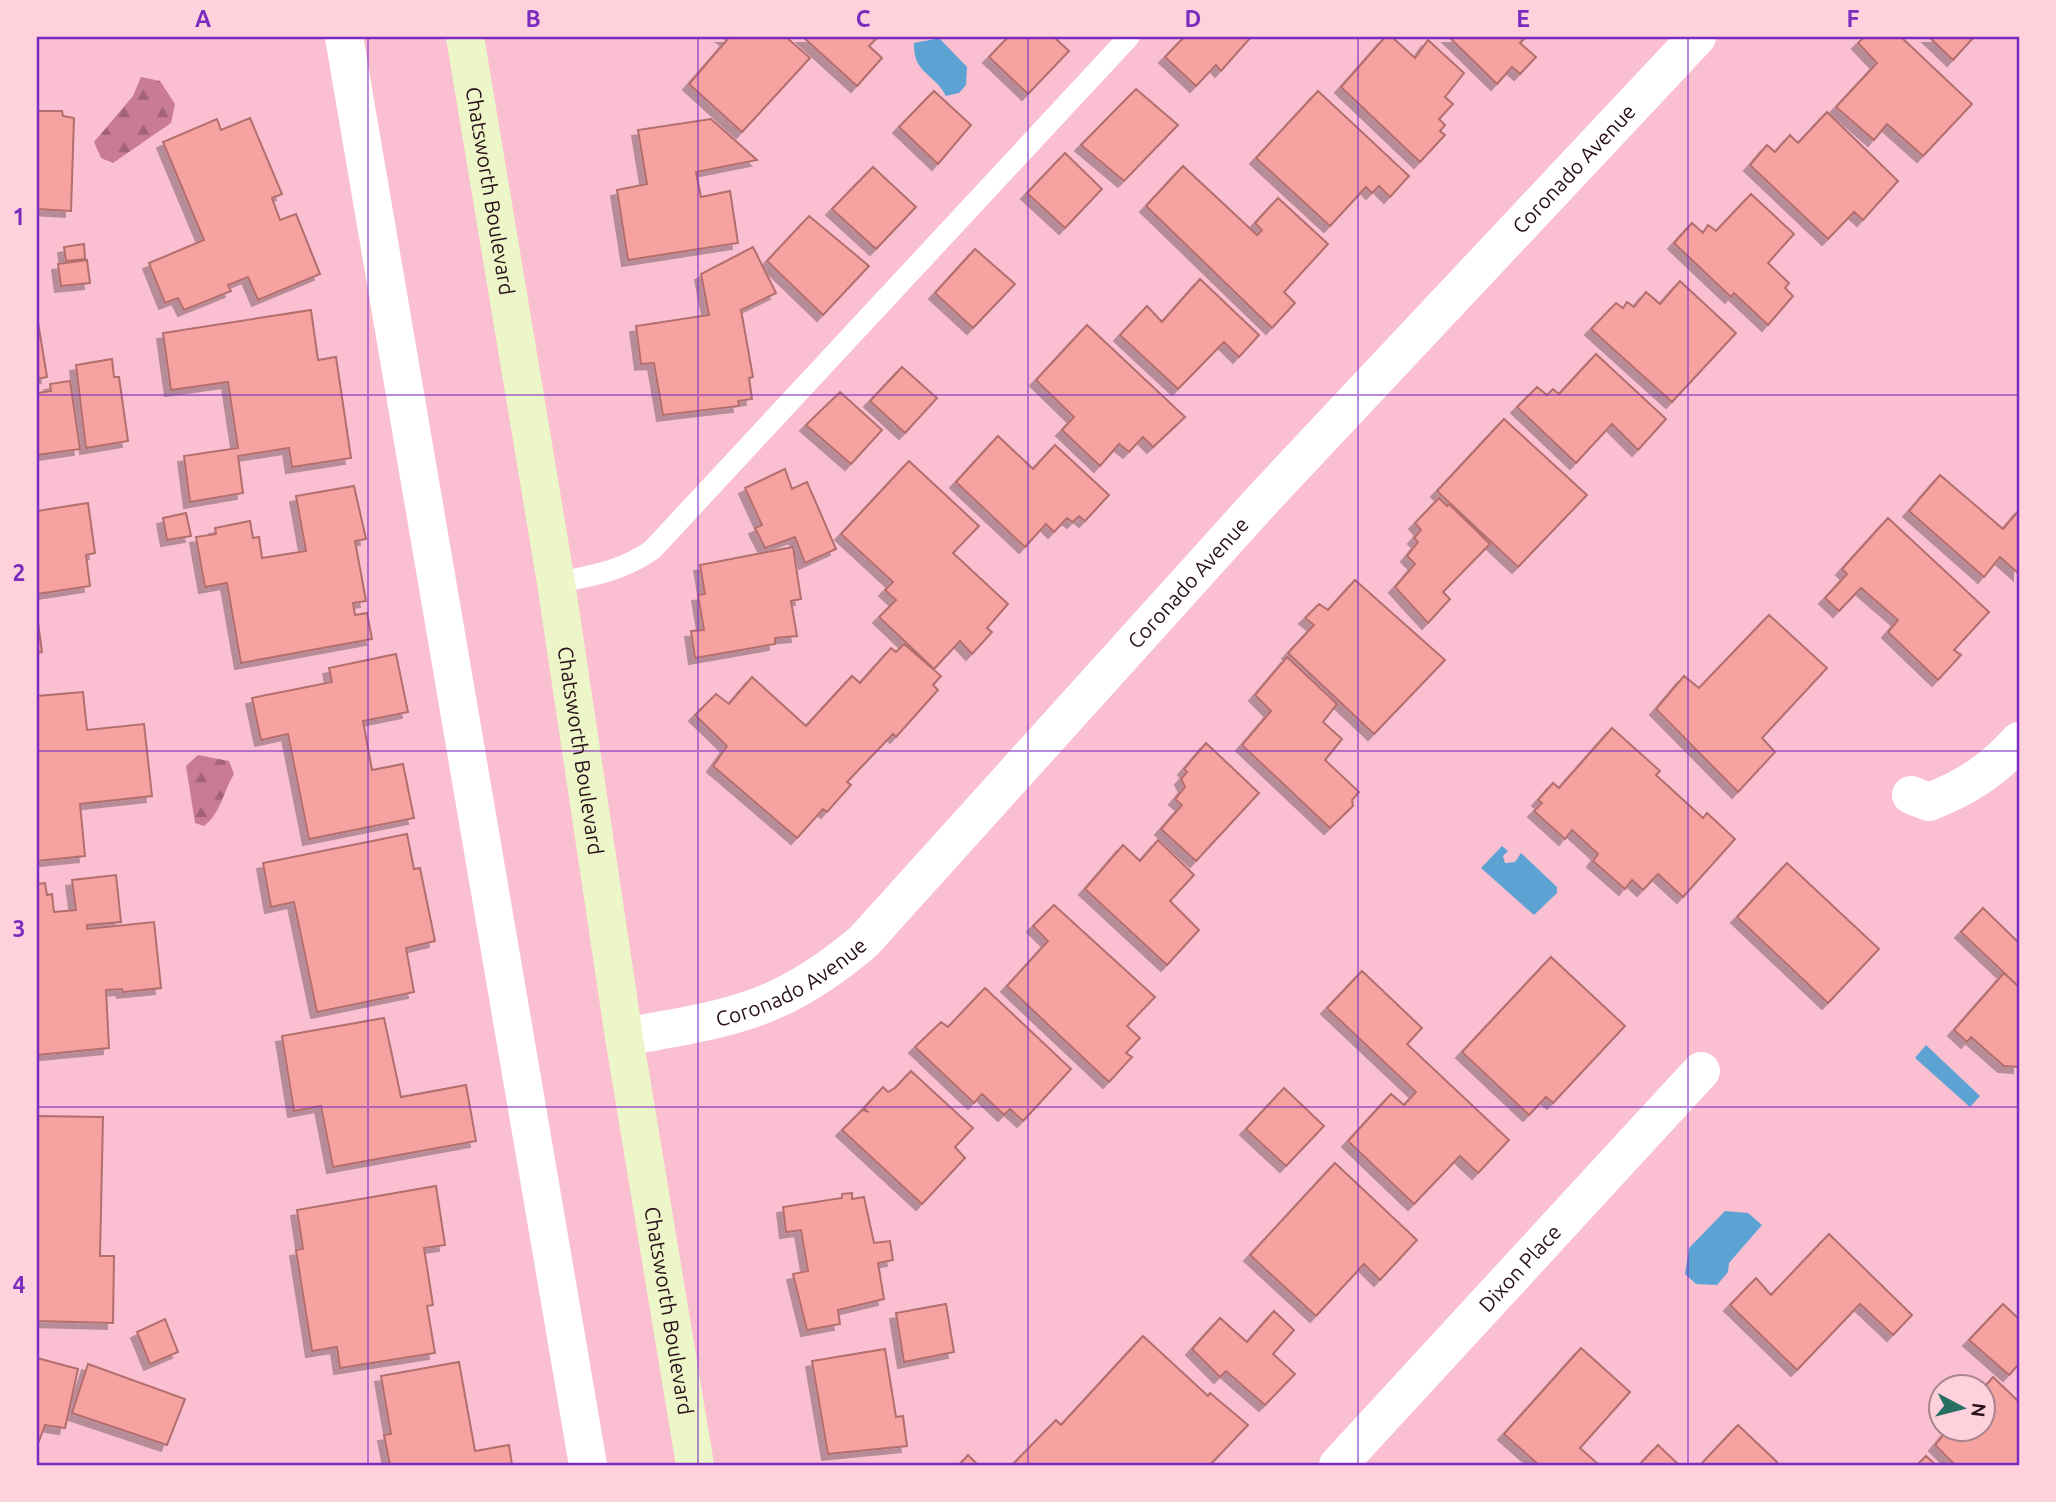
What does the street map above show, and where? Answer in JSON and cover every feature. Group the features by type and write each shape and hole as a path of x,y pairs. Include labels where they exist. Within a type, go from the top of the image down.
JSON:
{"main road":[{"name":"Chatsworth Boulevard","path":"465,37 556,583 624,1037 695,1465"}],"street":[{"path":"344,37 588,1465"},
{"name":"Coronado Avenue","path":"624,1037 722,1019 773,1003 811,983 864,941 1264,498 1697,37"},
{"path":"1911,795 1929,803 1958,791 2000,762 2019,741"},
{"name":"Dixon Place","path":"1351,1461 1701,1072"}],"lane":[{"path":"556,583 613,571 632,564 652,550 1129,37"}],"green space":[{"path":"141,77 160,81 175,104 171,123 113,163 101,158 94,142 133,96"},
{"path":"198,755 229,761 234,774 218,809 204,826 195,823 186,766"}],"water":[{"path":"940,39 967,67 966,85 959,93 946,96 917,61 914,43"},
{"path":"1502,846 1508,851 1503,856 1505,863 1515,862 1521,853 1557,887 1557,893 1534,915 1481,868"},
{"path":"1926,1045 1980,1096 1970,1107 1915,1058"},
{"path":"1725,1211 1748,1213 1762,1225 1729,1263 1728,1272 1717,1285 1696,1284 1685,1274 1689,1248"}],"building":[{"path":"723,37 786,37 810,58 742,132 689,84 727,40"},
{"path":"803,37 878,37 869,46 882,58 857,86"},
{"path":"1008,37 1054,37 1069,51 1028,94 989,57"},
{"path":"1184,37 1251,37 1221,71 1216,65 1196,86 1165,57"},
{"path":"1385,37 1392,37 1415,58 1428,40 1464,73 1445,97 1453,104 1439,119 1445,125 1440,131 1445,135 1420,162 1341,87"},
{"path":"1449,37 1526,37 1520,43 1536,57 1520,74 1512,67 1497,84"},
{"path":"1864,37 1901,37 1972,104 1923,156 1887,124 1874,140 1836,107 1877,63 1858,43"},
{"path":"1929,37 1974,37 1953,60"},
{"path":"1136,89 1178,125 1124,181 1081,145"},
{"path":"934,91 971,125 938,164 899,127"},
{"path":"1318,91 1409,176 1390,197 1379,186 1372,193 1366,187 1330,226 1256,158"},
{"path":"37,111 62,111 63,116 74,118 71,211 37,209"},
{"path":"1827,112 1898,181 1863,220 1854,212 1828,239 1750,165 1767,145 1775,152 1790,135 1798,143"},
{"path":"250,118 282,194 272,198 280,220 296,214 320,274 258,300 248,277 228,285 231,291 184,310 178,298 165,303 149,263 204,240 163,142 217,119 221,130"},
{"path":"711,119 757,160 696,172 701,197 730,191 738,243 628,260 617,190 647,184 638,130"},
{"path":"1065,153 1102,189 1065,228 1027,193"},
{"path":"1183,166 1257,235 1262,230 1255,223 1278,198 1328,244 1284,292 1295,303 1272,328 1146,206"},
{"path":"873,167 916,207 876,249 832,209"},
{"path":"1751,194 1794,234 1768,263 1789,283 1785,288 1793,296 1768,325 1734,293 1731,297 1674,243 1692,223 1703,233 1708,225 1716,231"},
{"path":"809,216 869,266 823,315 767,261"},
{"path":"84,244 85,259 66,261 64,247"},
{"path":"753,247 776,293 741,310 753,377 749,378 752,399 738,401 739,406 663,415 654,363 641,364 636,326 709,315 701,274"},
{"path":"975,249 1015,284 973,328 935,293"},
{"path":"87,260 90,283 61,286 58,264"},
{"path":"1200,279 1259,335 1239,357 1224,342 1178,389 1120,335 1147,306 1162,322"},
{"path":"1680,281 1736,333 1672,402 1591,329 1616,303 1623,308 1627,302 1634,307 1646,292 1660,304"},
{"path":"311,310 318,360 336,357 351,458 292,467 289,448 238,456 243,493 190,502 184,456 238,448 228,382 171,390 163,333"},
{"path":"37,316 47,377 37,379"},
{"path":"1087,325 1185,417 1153,447 1143,437 1129,452 1119,444 1100,466 1062,430 1074,417 1036,380"},
{"path":"1596,354 1666,419 1638,450 1612,424 1576,463 1517,407 1537,387 1547,395 1553,389 1559,394"},
{"path":"112,359 114,377 119,377 128,441 86,448 76,365"},
{"path":"902,367 937,398 905,433 870,401"},
{"path":"70,381 80,449 37,455 37,393 51,391 50,384"},
{"path":"840,392 882,430 851,464 806,425"},
{"path":"1504,419 1587,495 1518,567 1437,491"},
{"path":"998,436 1033,469 1055,445 1109,495 1085,521 1079,516 1073,522 1067,518 1054,532 1046,524 1025,547 956,482"},
{"path":"909,461 979,526 953,553 1008,604 987,628 992,632 972,654 960,641 934,669 879,617 896,600 885,590 893,582 841,534"},
{"path":"785,469 792,489 807,482 836,549 805,563 795,537 765,548 755,528 762,525 745,488"},
{"path":"1940,475 2003,529 2019,510 2019,574 2000,557 1984,577 1909,511"},
{"path":"354,486 366,539 355,541 366,601 353,603 355,615 367,613 372,639 241,663 227,583 205,587 196,537 216,534 215,528 250,521 253,538 259,537 262,558 306,551 296,496"},
{"path":"1439,498 1447,506 1449,504 1490,544 1443,592 1450,599 1428,623 1395,587 1415,564 1407,556 1418,542 1414,538 1421,530 1415,523"},
{"path":"88,503 95,553 86,555 90,586 37,594 37,511"},
{"path":"186,513 191,536 167,540 163,518"},
{"path":"1888,518 1989,612 1954,650 1961,655 1938,680 1888,632 1898,620 1861,588 1839,611 1825,598 1847,574 1842,569"},
{"path":"793,547 801,599 791,601 797,636 775,638 775,644 695,658 691,631 704,630 698,595 705,594 700,565"},
{"path":"1355,580 1445,660 1374,734 1288,653 1314,625 1305,618 1319,604 1328,610"},
{"path":"37,615 42,652 37,653"},
{"path":"1769,615 1827,668 1762,738 1775,752 1738,792 1656,709 1684,676 1699,688"},
{"path":"904,644 941,676 933,685 938,690 896,737 893,734 847,782 851,785 827,812 823,809 797,838 713,766 727,746 695,715 716,694 729,704 752,677 806,726 852,676 860,683 891,648 896,652"},
{"path":"396,654 408,712 363,721 372,770 403,764 414,818 309,839 288,734 261,740 252,698 332,682 329,668"},
{"path":"1287,657 1337,704 1323,722 1342,739 1325,760 1359,792 1352,800 1353,806 1330,828 1242,745 1271,711 1255,695"},
{"path":"83,692 87,730 144,724 152,796 80,804 85,856 37,861 37,696"},
{"path":"1612,728 1660,771 1656,775 1703,818 1707,813 1735,839 1683,897 1658,874 1643,890 1632,880 1625,889 1593,861 1598,854 1572,830 1565,839 1534,811 1542,803 1538,800 1553,783 1559,788"},
{"path":"1206,743 1259,793 1196,861 1161,829 1182,805 1175,799 1185,787 1181,779 1187,772 1184,769"},
{"path":"407,834 414,869 420,868 435,941 406,948 414,992 317,1012 294,902 271,907 263,863"},
{"path":"1158,840 1194,875 1170,901 1199,930 1167,965 1085,889 1123,845 1140,861"},
{"path":"1787,863 1879,949 1828,1003 1737,917"},
{"path":"116,875 121,922 87,925 87,929 154,922 161,988 123,992 122,989 106,990 109,1048 37,1055 37,884 45,883 47,895 52,894 54,912 76,910 72,880"},
{"path":"1054,905 1155,997 1127,1026 1140,1038 1126,1053 1132,1057 1109,1082 1007,986 1048,941 1033,926"},
{"path":"1983,908 2019,943 2019,987 1961,932"},
{"path":"1551,957 1625,1026 1553,1103 1546,1097 1529,1115 1462,1052"},
{"path":"1362,971 1422,1028 1407,1044 1509,1140 1478,1173 1460,1156 1414,1204 1348,1141 1391,1094 1404,1105 1416,1092 1327,1008"},
{"path":"2004,973 2019,987 2019,1067 2004,1066 1971,1037 1967,1042 1954,1030"},
{"path":"985,988 1071,1069 1023,1121 1010,1109 1004,1115 982,1094 974,1103 915,1047 941,1022 948,1027"},
{"path":"384,1018 401,1097 466,1085 476,1141 333,1167 321,1106 294,1111 282,1036"},
{"path":"911,1071 973,1128 955,1147 965,1158 922,1204 842,1130 862,1110 867,1111 864,1108 883,1087 888,1092 895,1088"},
{"path":"1284,1088 1324,1126 1286,1166 1246,1129"},
{"path":"37,1116 103,1117 100,1256 114,1256 113,1323 37,1321"},
{"path":"1335,1163 1417,1240 1380,1280 1364,1264 1316,1316 1250,1255"},
{"path":"436,1186 445,1245 424,1248 433,1305 427,1306 435,1353 340,1368 337,1347 312,1351 296,1250 303,1249 297,1210"},
{"path":"852,1193 852,1199 864,1197 874,1243 890,1241 893,1260 878,1263 884,1299 838,1310 840,1324 807,1330 793,1274 808,1271 801,1230 786,1232 783,1207 842,1198 842,1194"},
{"path":"1829,1234 1912,1315 1893,1335 1860,1304 1797,1370 1730,1305 1756,1278 1771,1295"},
{"path":"946,1304 954,1352 904,1362 896,1313"},
{"path":"2003,1304 2019,1319 2019,1364 2009,1375 1969,1340"},
{"path":"1274,1311 1294,1330 1273,1354 1295,1374 1265,1405 1226,1371 1220,1377 1192,1349 1220,1318 1247,1342"},
{"path":"165,1319 178,1352 150,1364 137,1332"},
{"path":"1143,1336 1208,1396 1210,1393 1248,1425 1210,1465 1012,1465 1056,1420 1061,1425"},
{"path":"1581,1348 1630,1392 1580,1448 1599,1465 1539,1465 1504,1434"},
{"path":"885,1349 896,1417 903,1416 907,1446 828,1454 812,1361"},
{"path":"37,1358 78,1369 65,1428 45,1425 39,1441 37,1440"},
{"path":"459,1362 475,1451 509,1445 512,1465 390,1465 384,1435 391,1434 381,1376"},
{"path":"88,1364 185,1399 167,1445 72,1413"},
{"path":"1996,1380 2019,1402 2019,1465 1955,1465 1935,1445 1937,1442 1996,1442"},
{"path":"1738,1425 1777,1462 1775,1465 1702,1463"},
{"path":"1658,1445 1679,1465 1639,1465"},
{"path":"968,1455 978,1465 959,1465"},
{"path":"1926,1456 1936,1465 1917,1465"}]}
